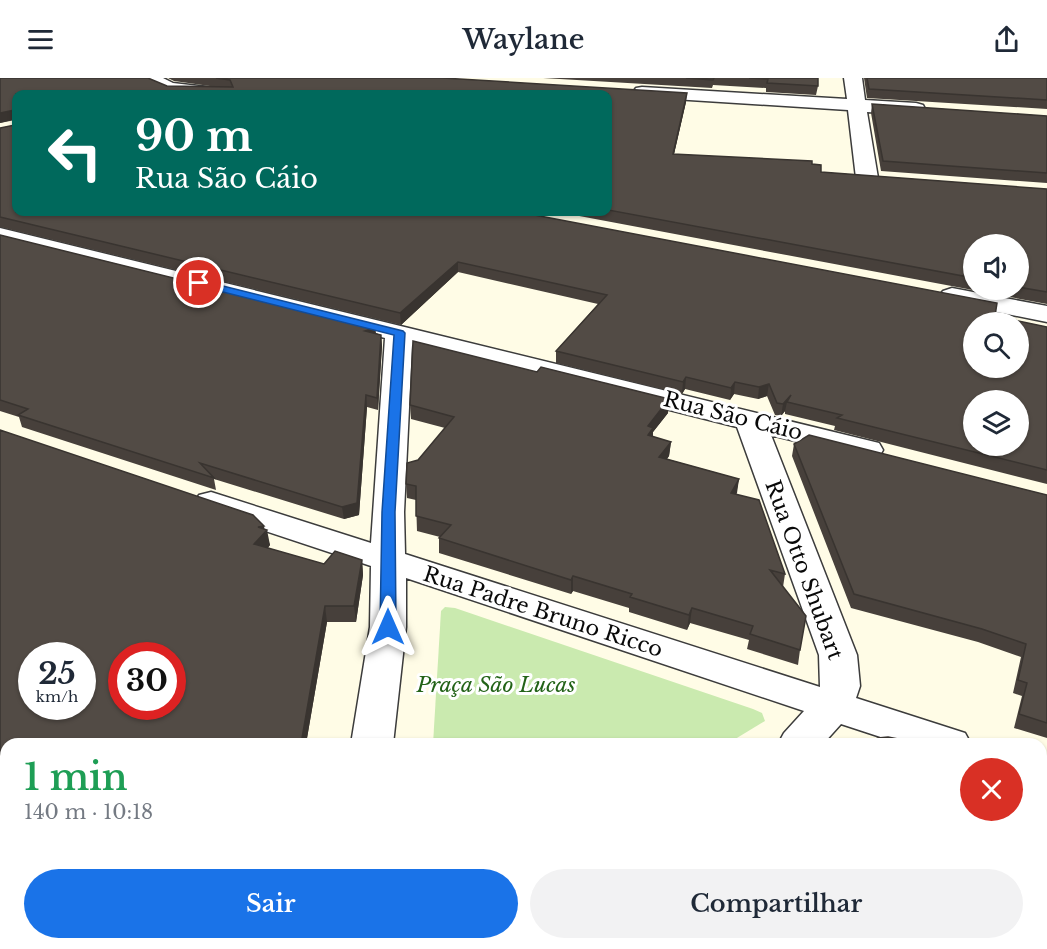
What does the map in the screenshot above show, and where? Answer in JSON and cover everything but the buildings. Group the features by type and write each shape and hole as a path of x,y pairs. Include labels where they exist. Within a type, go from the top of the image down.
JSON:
{"street":[{"path":"155,84 211,78"},
{"path":"853,78 867,178"},
{"path":"155,84 196,90"},
{"path":"623,91 940,111"},
{"path":"845,177 890,180"},
{"name":"Rua São Cáio","path":"0,235 887,455"},
{"path":"931,292 1047,314"},
{"path":"373,738 388,627 388,512 399,333"},
{"name":"Rua Otto Shubart","path":"750,420 838,655 840,686 834,706"},
{"name":"Rua Padre Bruno Ricco","path":"184,492 932,738"},
{"path":"805,738 834,706"}],"green space":[{"name":"Praça São Lucas","path":"445,607 455,608 753,709 762,713 765,721 737,738 433,738 441,611"}],"route":[{"path":"199,283 399,333 388,512 388,627"}]}
